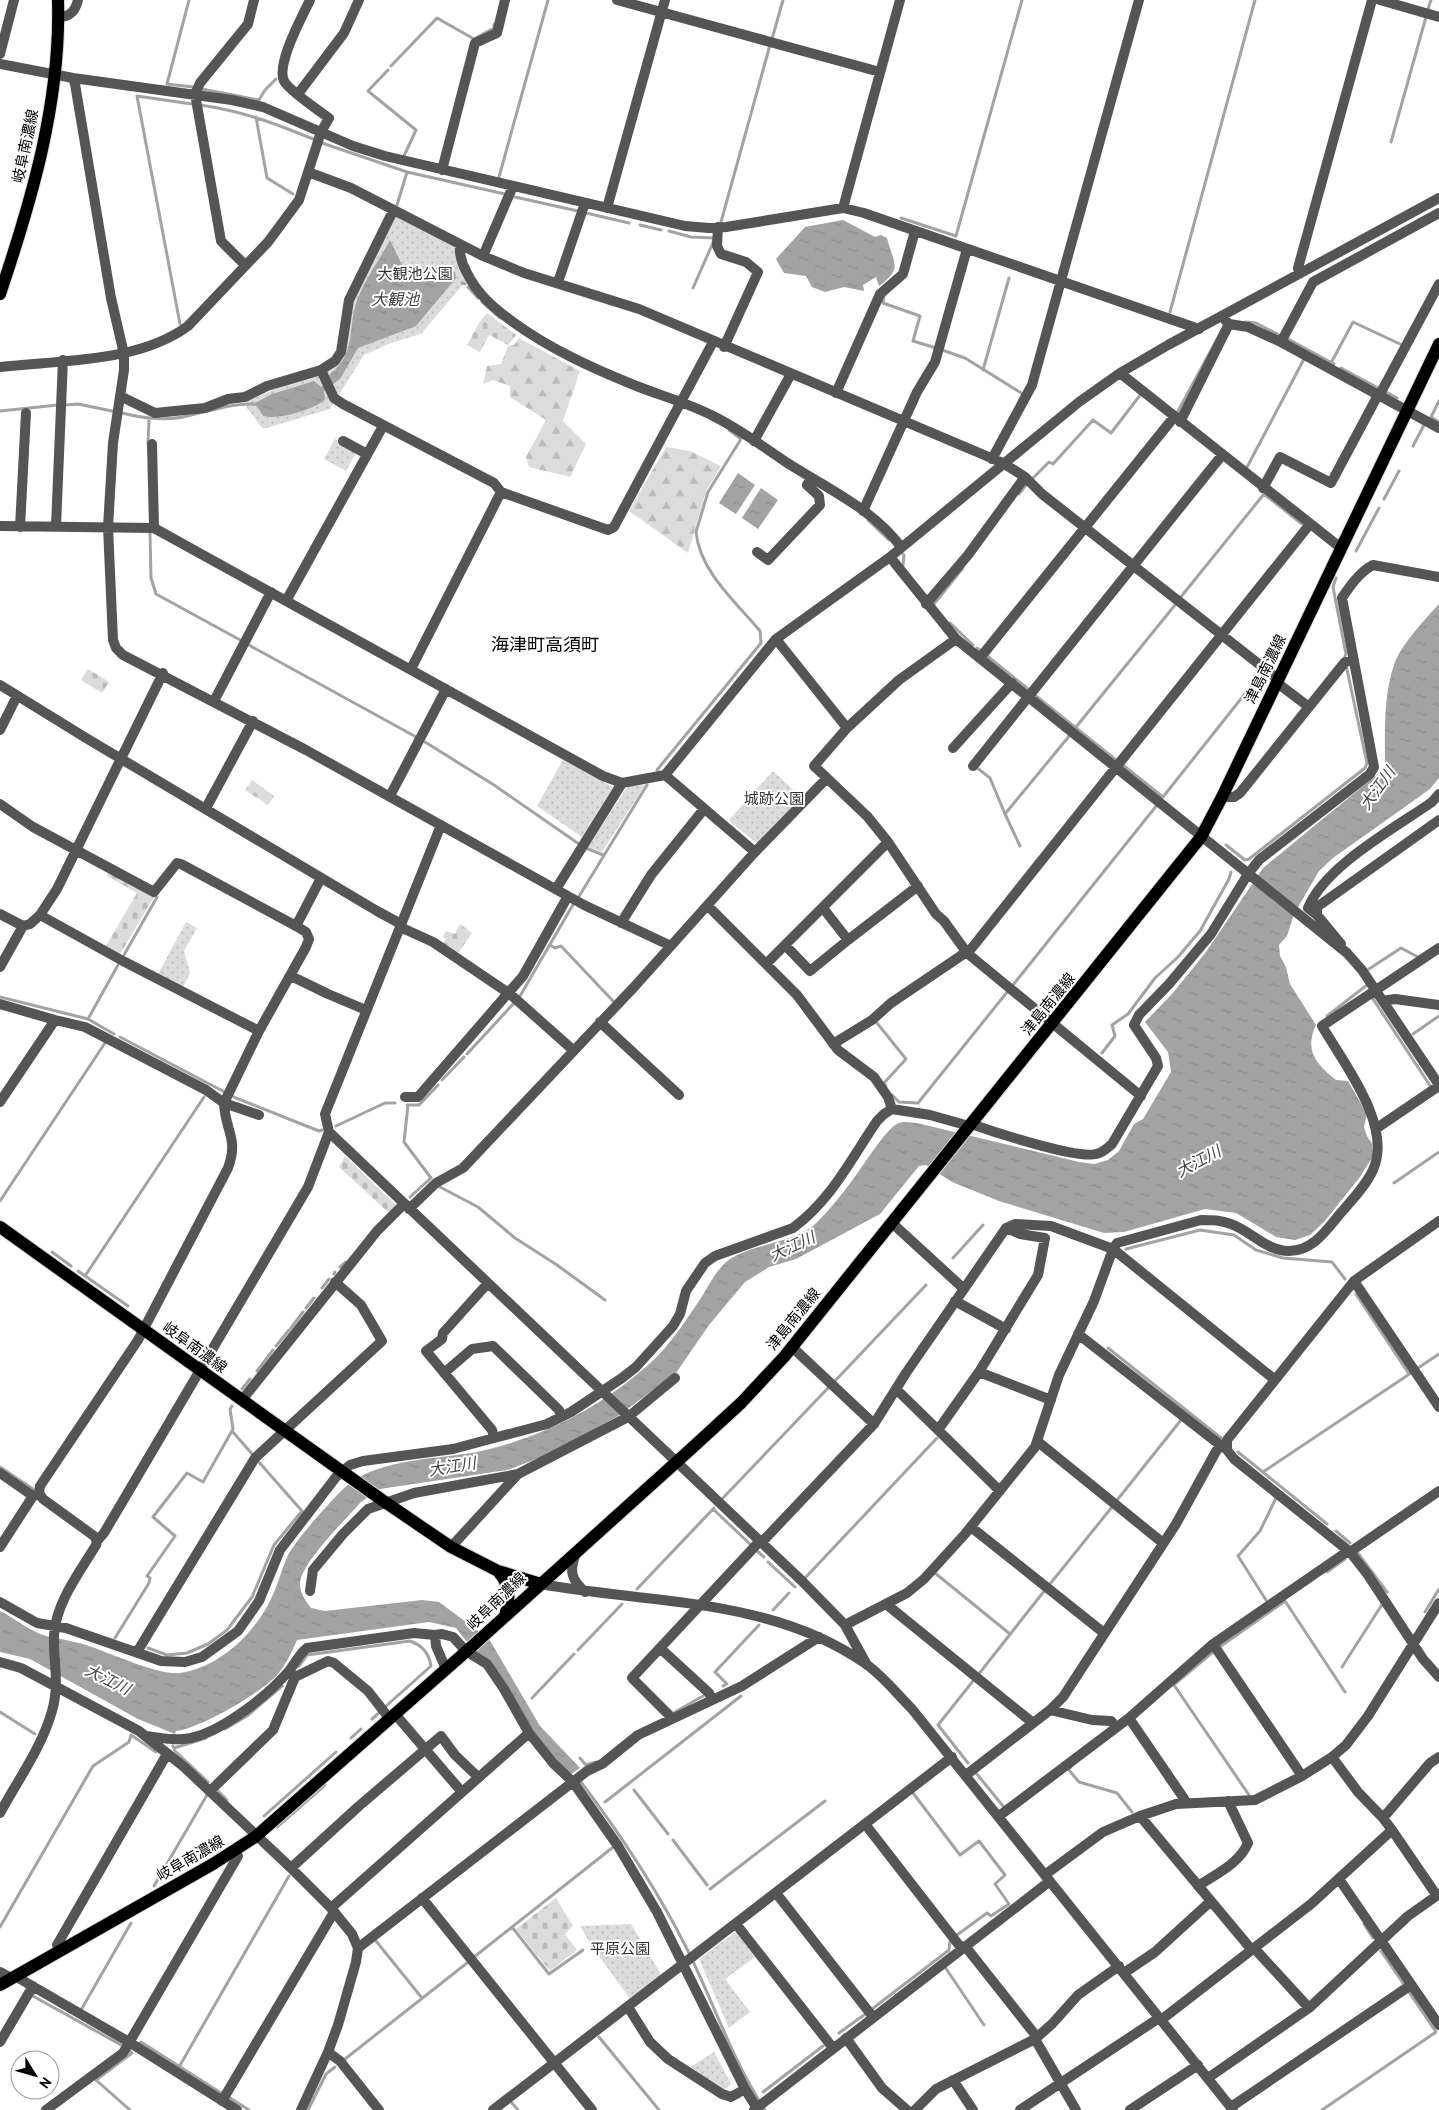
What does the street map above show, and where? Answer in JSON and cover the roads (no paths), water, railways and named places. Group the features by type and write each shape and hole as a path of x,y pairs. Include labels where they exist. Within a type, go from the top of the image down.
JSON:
{"main road":[{"name":"岐阜南濃線","path":"0,294 33,190 46,134 55,73 58,0"},
{"name":"津島南濃線","path":"540,1584 741,1403 792,1347 1200,837 1222,797 1439,344"},
{"name":"岐阜南濃線","path":"0,1227 384,1502 451,1547 498,1571 540,1584"},
{"path":"498,1571 504,1578 510,1594 505,1616"},
{"name":"岐阜南濃線","path":"7,1978 60,1950 255,1837 468,1650 540,1584"}],"street":[{"path":"0,54 14,0"},
{"path":"58,18 69,16 76,8 78,0"},
{"path":"245,265 221,241 195,94 200,83 248,24 254,0"},
{"path":"0,367 124,354 176,335 188,326 268,242 298,200 321,132 328,118 284,82 281,72 310,0"},
{"path":"298,94 344,33 359,0"},
{"path":"442,170 475,43 497,33 505,0"},
{"path":"617,0 880,72"},
{"path":"607,208 665,0"},
{"path":"843,208 900,0"},
{"path":"992,459 1032,385 1139,0"},
{"path":"1299,274 1298,268 1372,0"},
{"path":"1380,0 1439,16"},
{"path":"0,64 55,73 73,78 195,94 263,107 321,132 385,156 685,226 718,227 843,208 864,213 1062,280 1199,329"},
{"path":"73,78 111,298 124,354 113,443 108,527 116,648 123,655 163,673 253,721 568,896 670,946"},
{"path":"308,172 351,188 483,256 524,273 558,282 639,309 724,347 1003,463 1024,477 1042,494 1309,707"},
{"path":"483,256 513,186"},
{"path":"0,526 154,528 603,776 622,784 665,775 776,639 890,557 1003,463 1120,372 1199,329 1226,321 1299,274 1439,198"},
{"path":"558,282 585,203"},
{"path":"120,396 155,413 205,408 228,399 245,398 267,386 321,370 335,362 341,352 349,300 392,210"},
{"path":"1280,342 1313,282 1439,213"},
{"path":"718,227 717,246 721,254 746,262 758,272 724,347"},
{"path":"836,393 880,294 902,274 916,231"},
{"path":"460,244 459,251 463,266 477,290 496,310 532,336 572,358 717,418 863,511 893,536 901,547"},
{"path":"863,511 903,420 935,362 967,249"},
{"path":"1263,488 1280,457 1331,483 1439,284"},
{"path":"1226,321 1248,327 1280,342 1439,428"},
{"path":"980,658 1085,528 1177,419 1226,321"},
{"path":"321,370 328,386 338,401 494,483 501,492 608,530 614,527 713,342"},
{"path":"56,526 63,360"},
{"path":"1120,372 1222,456 1341,548"},
{"path":"754,442 791,374"},
{"path":"20,527 26,413"},
{"path":"286,601 383,426"},
{"path":"343,441 367,454"},
{"path":"152,444 154,528"},
{"path":"973,766 1222,456"},
{"path":"926,604 968,555 1024,477"},
{"path":"757,552 768,560 820,505 819,496 807,485 812,478"},
{"path":"411,669 501,492"},
{"path":"833,1044 872,1020 891,1003 966,953 1310,524"},
{"path":"890,557 926,604 956,638 1116,766 1200,837 1347,953"},
{"path":"0,1602 27,1619 55,1630 137,1652 160,1661 185,1662 202,1657 228,1640 251,1615 280,1550 350,1465 363,1461 453,1449 547,1424 603,1393 636,1367 673,1326 680,1314 686,1290 705,1263 715,1256 793,1228 803,1220 840,1180 877,1121 892,1109 930,1115 1035,1144 1096,1154 1112,1144 1158,1066 1156,1058 1136,1029 1135,1020 1211,934 1259,860 1370,774 1374,767 1342,598 1368,567 1373,565 1439,577"},
{"path":"214,700 271,592"},
{"path":"956,638 899,680 847,728 814,766 867,816 888,842 936,914 944,921 966,953 1141,1096"},
{"path":"776,639 847,728"},
{"path":"1222,797 1234,797 1240,793 1345,662 1353,660"},
{"path":"0,914 23,926 30,924 48,906 122,760 163,673"},
{"path":"953,748 1012,683"},
{"path":"0,684 122,760 433,942 510,994 572,1050"},
{"path":"390,796 446,689"},
{"path":"0,730 17,696"},
{"path":"206,808 253,721"},
{"path":"665,775 755,852"},
{"path":"242,1400 377,1231 436,1183 463,1168 708,906 755,852 827,778"},
{"path":"556,889 622,784"},
{"path":"1377,1128 1439,1086 1376,990 1334,934 1308,908 1317,890 1332,874 1432,802 1439,794"},
{"path":"0,804 33,827 154,892 177,863 181,864 296,926 306,932 309,939 258,1031 226,1097 224,1114 233,1140 233,1154 228,1168 143,1329 0,1547"},
{"path":"621,923 651,875 704,809"},
{"path":"1317,915 1317,907 1322,902 1439,820"},
{"path":"96,1540 104,1533 308,1187 329,1132 325,1114 441,825"},
{"path":"766,964 888,842"},
{"path":"296,926 321,878"},
{"path":"785,946 810,971 918,886"},
{"path":"405,1097 418,1097 510,994 532,962 568,896"},
{"path":"708,906 796,995 833,1044 854,1064 874,1077 888,1097 892,1109"},
{"path":"822,908 848,940"},
{"path":"40,915 123,961 258,1031"},
{"path":"0,967 23,926"},
{"path":"845,1625 906,1593 924,1579 971,1527 1035,1447 1059,1375 1094,1301 1112,1249 1118,1243 1201,1220 1216,1220 1232,1224 1268,1246 1287,1251 1302,1250 1316,1241 1367,1180 1376,1159 1377,1128 1372,1113 1322,1026 1439,948"},
{"path":"290,976 366,1010"},
{"path":"1383,1001 1395,999 1439,1005"},
{"path":"0,1004 86,1027 206,1090 226,1097 259,1115"},
{"path":"0,1102 55,1020"},
{"path":"600,1022 679,1095"},
{"path":"329,1132 845,1625 868,1665 912,1709 952,1757 1232,2108 1411,1985"},
{"path":"966,1775 1050,1710 1063,1697 1227,1440 1354,1281 1439,1221"},
{"path":"892,1223 963,1288"},
{"path":"672,1718 632,1678 874,1424 963,1288 1006,1228 1015,1224 1051,1226 1112,1249 1274,1379"},
{"path":"938,1430 979,1372 1038,1275 1045,1238 1020,1234 1006,1228"},
{"path":"1354,1281 1439,1407"},
{"path":"137,1652 255,1458 283,1430 382,1341 361,1305 335,1282"},
{"path":"488,1283 442,1333 442,1339 426,1351 492,1430 494,1438"},
{"path":"955,1301 1006,1329"},
{"path":"1078,1334 1223,1448 1234,1459 1349,1551 1387,1603 1413,1645 1439,1677"},
{"path":"444,1373 472,1349 493,1346 559,1410 560,1417"},
{"path":"792,1347 874,1424"},
{"path":"979,1372 1051,1400"},
{"path":"310,1591 314,1570 343,1534 368,1509 384,1502 414,1494 518,1474 627,1416 675,1378"},
{"path":"897,1390 1000,1491"},
{"path":"1037,1441 1163,1543"},
{"path":"0,1473 36,1494 94,1536 96,1540 96,1545 67,1594 55,1630 57,1683 52,1712 40,1740 0,1813"},
{"path":"451,1547 518,1474"},
{"path":"999,1816 1129,1718 1213,1644 1439,1491"},
{"path":"971,1527 1104,1633"},
{"path":"576,1552 570,1573 572,1579 585,1592"},
{"path":"540,1584 585,1592 700,1605 752,1614 787,1623 818,1637 868,1665"},
{"path":"210,1791 273,1730 292,1674 308,1648 414,1633 442,1634 453,1637 487,1664 504,1689 529,1733 553,1763 573,1782 618,1846 689,1960 745,2089 757,2108 964,1948 1102,1832 1162,1807 1187,1803 1255,1800 1302,1776 1332,1757 1346,1745 1362,1724 1439,1602"},
{"path":"886,1604 1033,1723"},
{"path":"435,1635 436,1646 442,1664 446,1669"},
{"path":"358,1948 587,1771 602,1764 638,1735 742,1686 818,1637"},
{"path":"1213,1644 1302,1776"},
{"path":"660,1648 709,1693 712,1700"},
{"path":"0,1662 21,1668 57,1683 145,1736 210,1791 255,1837 291,1868 332,1910 352,1934 358,1948 356,1962 328,2052 301,2110"},
{"path":"145,1736 172,1740 192,1738 212,1731 292,1674 328,1662 334,1664 368,1692 426,1750 461,1791"},
{"path":"1050,1710 1092,1720 1111,1721 1116,1727"},
{"path":"1129,1718 1187,1803"},
{"path":"222,2101 332,1910 477,1776 529,1733"},
{"path":"291,1868 359,1806 441,1736 455,1755 477,1776"},
{"path":"60,1950 57,1945 167,1754"},
{"path":"494,2110 952,1757"},
{"path":"1208,2078 1309,2008 1408,1916 1438,1895 1383,1818 1358,1792 1332,1757"},
{"path":"1383,1818 1430,1763 1439,1757"},
{"path":"1198,1886 1231,1865 1245,1850 1248,1843 1228,1801"},
{"path":"1140,1816 1252,1949 1309,2008"},
{"path":"865,1824 1036,2038 1059,2084 1076,2110"},
{"path":"1020,2110 1160,2019 1311,1904 1392,1830"},
{"path":"46,2110 123,2053 238,1856 235,1850"},
{"path":"1339,1879 1439,2025"},
{"path":"776,1893 873,2017"},
{"path":"422,1898 592,2110"},
{"path":"916,2110 936,2089 1036,2038 1052,2024 1078,1995 1121,1969 1155,1952 1211,1901"},
{"path":"736,1924 833,2048"},
{"path":"7,1978 32,1986 129,2042 235,2110"},
{"path":"0,2042 32,1986"},
{"path":"628,2007 650,2042 668,2060 722,2094 731,2097 745,2089"},
{"path":"846,2038 882,2088 907,2110"},
{"path":"328,2052 340,2062 379,2110"},
{"path":"1130,2110 1198,2065"},
{"path":"953,2080 972,2110"}],"water":[{"path":"843,220 875,237 881,235 887,238 895,265 887,280 879,286 876,277 863,285 864,291 844,287 825,292 812,287 806,276 784,273 776,259 805,227"},
{"name":"大観池","path":"390,240 403,267 449,268 455,272 456,278 416,326 358,348 340,379 324,391 325,400 295,413 278,417 263,416 255,403 272,394 314,381 321,387 331,380 329,375 338,366 348,348 358,298"},
{"path":"738,473 755,485 736,514 719,503"},
{"path":"761,488 778,500 758,529 742,518"},
{"name":"大江川","path":"1439,604 1439,778 1430,789 1333,858 1319,871 1294,914 1287,936 1279,945 1280,956 1286,967 1290,984 1316,1025 1311,1042 1314,1056 1336,1080 1348,1081 1367,1114 1364,1127 1372,1144 1373,1156 1360,1177 1324,1222 1310,1235 1295,1240 1276,1237 1236,1213 1205,1209 1124,1232 1104,1233 999,1201 952,1182 926,1165 919,1166 880,1214 796,1259 769,1267 745,1282 709,1325 676,1373 618,1416 547,1455 507,1470 380,1489 361,1502 316,1553 308,1564 300,1583 302,1593 311,1608 325,1611 422,1600 439,1602 489,1639 540,1726 580,1768 570,1775 536,1736 491,1662 475,1652 456,1628 429,1622 297,1640 284,1666 270,1682 230,1709 200,1724 176,1731 175,1734 138,1719 30,1659 0,1652 0,1611 40,1634 86,1645 160,1671 180,1673 207,1665 232,1648 253,1627 272,1597 292,1548 316,1518 349,1484 377,1469 410,1461 477,1452 524,1439 568,1420 609,1396 647,1366 669,1343 724,1264 743,1253 793,1236 814,1225 853,1180 880,1141 899,1123 917,1123 1079,1162 1094,1164 1108,1160 1119,1151 1134,1124 1143,1119 1171,1072 1168,1052 1145,1022 1172,994 1206,952 1263,868 1385,768 1386,703 1390,677 1397,658 1407,641"}],"waterway":[{"path":"189,0 167,84 193,87"},
{"path":"499,177 548,0"},
{"path":"772,39 783,0"},
{"path":"901,218 956,236 1022,0"},
{"path":"1170,312 1255,0"},
{"path":"1428,9 1431,0"},
{"path":"1391,142 1426,17"},
{"path":"391,66 437,18 474,39 494,28 494,24"},
{"path":"721,222 770,45"},
{"path":"388,70 368,91 416,130 404,156"},
{"path":"202,89 259,100 265,90 276,79"},
{"path":"180,324 137,96 192,104"},
{"path":"200,105 258,118 313,139"},
{"path":"256,117 267,178 293,194"},
{"path":"322,143 407,172 505,194"},
{"path":"397,205 407,172"},
{"path":"515,197 578,211"},
{"path":"586,213 629,223"},
{"path":"640,225 661,230"},
{"path":"669,231 691,237 715,238 693,288"},
{"path":"983,370 1009,278"},
{"path":"468,287 478,298"},
{"path":"884,296 883,303 920,316 913,341 936,348"},
{"path":"482,302 500,318"},
{"path":"1246,322 1256,323 1279,335"},
{"path":"1331,363 1353,322 1402,345"},
{"path":"1177,413 1222,330"},
{"path":"1288,339 1334,364"},
{"path":"942,350 965,358 1023,394"},
{"path":"1246,469 1304,359"},
{"path":"1341,368 1380,389"},
{"path":"1386,392 1397,398"},
{"path":"1033,478 1049,462 1053,464 1093,420 1111,433 1141,394"},
{"path":"1439,401 1431,417 1439,422"},
{"path":"66,405 78,404 112,411"},
{"path":"122,413 145,418 168,419 242,404 259,405"},
{"path":"0,411 58,405"},
{"path":"148,444 149,419"},
{"path":"1413,446 1424,425"},
{"path":"657,770 761,643 760,631 720,586 704,560 696,532 708,492 741,439 729,430"},
{"path":"1384,499 1399,471"},
{"path":"1019,494 1026,485"},
{"path":"1180,598 1264,494 1302,524"},
{"path":"1356,551 1379,508"},
{"path":"868,520 889,540"},
{"path":"150,533 151,578 156,594 242,641"},
{"path":"902,553 904,555 903,566"},
{"path":"934,604 963,568"},
{"path":"1336,578 1333,587 1346,654 1344,659"},
{"path":"1076,727 1175,605"},
{"path":"950,623 973,645"},
{"path":"247,644 418,738"},
{"path":"977,648 981,651"},
{"path":"986,655 1028,689"},
{"path":"1226,845 1245,860 1249,859 1365,768 1367,763 1346,665"},
{"path":"1124,766 1163,797 1259,676"},
{"path":"1036,696 1116,760"},
{"path":"1020,846 1005,814 1070,735"},
{"path":"425,742 494,785 579,844"},
{"path":"976,767 990,778 1005,814"},
{"path":"578,898 647,785"},
{"path":"1013,985 1157,805"},
{"path":"586,848 603,855"},
{"path":"1102,1053 1115,1036 1112,1025 1128,1014 1155,978 1178,957 1200,931 1231,872"},
{"path":"124,955 157,897"},
{"path":"520,996 574,903"},
{"path":"550,945 555,948 561,946 613,1001"},
{"path":"1369,969 1401,948 1418,957"},
{"path":"88,1019 118,965"},
{"path":"1327,1016 1367,985"},
{"path":"892,1095 899,1102 918,1103 1008,991"},
{"path":"1371,996 1431,1087"},
{"path":"0,997 88,1019 114,1034"},
{"path":"467,1054 515,1002"},
{"path":"1413,1034 1439,1016"},
{"path":"877,1023 906,1059 884,1083 886,1086"},
{"path":"120,1037 236,1098 319,1131 322,1130"},
{"path":"0,1201 105,1043"},
{"path":"442,1080 464,1057"},
{"path":"407,1105 419,1105 438,1085"},
{"path":"85,1276 204,1097"},
{"path":"336,1126 385,1103 395,1103"},
{"path":"408,1105 404,1142 431,1178 410,1197"},
{"path":"1394,1183 1439,1152"},
{"path":"440,1187 478,1207 515,1238 557,1265 605,1300"},
{"path":"953,1258 983,1225"},
{"path":"1126,1249 1200,1230 1234,1235 1256,1250 1283,1258 1332,1262 1345,1279"},
{"path":"52,1252 71,1266"},
{"path":"340,1267 346,1262"},
{"path":"78,1271 128,1306"},
{"path":"322,1288 329,1279"},
{"path":"834,1382 926,1285"},
{"path":"1356,1294 1409,1374"},
{"path":"306,1308 314,1298"},
{"path":"291,1328 303,1312"},
{"path":"276,1346 289,1330"},
{"path":"1108,1348 1221,1438"},
{"path":"257,1371 273,1350"},
{"path":"1418,1368 1439,1354"},
{"path":"1263,1472 1411,1373"},
{"path":"242,1389 250,1379"},
{"path":"723,1498 829,1387"},
{"path":"115,1638 149,1583 150,1578 147,1576 175,1536 153,1517 187,1473 203,1482 233,1429 230,1409 232,1406"},
{"path":"1118,1499 1181,1420"},
{"path":"232,1431 253,1455"},
{"path":"806,1577 937,1438"},
{"path":"1238,1452 1327,1524"},
{"path":"148,1648 167,1655 187,1653 208,1644 227,1630 252,1597 274,1545 302,1511 258,1461"},
{"path":"0,1467 33,1489"},
{"path":"1266,1600 1238,1556 1260,1531 1276,1498"},
{"path":"1050,1584 1112,1507"},
{"path":"637,1589 714,1508"},
{"path":"713,1509 750,1544"},
{"path":"1336,1531 1350,1543"},
{"path":"756,1550 764,1557"},
{"path":"1357,1552 1387,1592"},
{"path":"1327,1572 1345,1559"},
{"path":"768,1562 795,1587"},
{"path":"935,1573 1010,1634"},
{"path":"1425,1612 1439,1589"},
{"path":"978,1675 1045,1590"},
{"path":"773,1610 789,1593"},
{"path":"1285,1601 1345,1692"},
{"path":"1221,1646 1285,1601"},
{"path":"1342,1667 1383,1603"},
{"path":"578,1650 622,1604"},
{"path":"723,1686 727,1684 715,1672 759,1625"},
{"path":"299,1666 307,1655 410,1641 427,1653 431,1666 385,1707"},
{"path":"1176,1683 1213,1652"},
{"path":"532,1698 574,1654"},
{"path":"968,1763 938,1725 973,1681"},
{"path":"1174,1685 1249,1795"},
{"path":"225,1729 247,1716 282,1686"},
{"path":"675,1712 703,1696"},
{"path":"605,1802 741,1696"},
{"path":"0,1712 35,1734"},
{"path":"372,1719 380,1712"},
{"path":"351,1738 361,1729"},
{"path":"0,1927 93,1766 129,1742 131,1735 156,1752"},
{"path":"174,1748 206,1738"},
{"path":"173,1746 175,1751 208,1782"},
{"path":"264,1816 336,1752"},
{"path":"580,1758 586,1765 596,1762"},
{"path":"1071,1767 1068,1769 1079,1782 1117,1793 1132,1812"},
{"path":"976,1773 1003,1806"},
{"path":"578,1778 623,1840 663,1905 697,1969 743,2071 765,2110"},
{"path":"277,1827 325,1785"},
{"path":"634,1790 668,1834"},
{"path":"218,1791 227,1800"},
{"path":"913,1793 960,1855 979,1841 1005,1875 995,1884 1009,1904 991,1916 987,1913 957,1935"},
{"path":"154,1886 207,1795"},
{"path":"710,1889 825,1801"},
{"path":"673,1840 707,1885"},
{"path":"474,1957 612,1848"},
{"path":"179,2067 289,1876"},
{"path":"81,2010 131,1923"},
{"path":"1364,1924 1373,1938"},
{"path":"512,1927 549,1974 583,1950"},
{"path":"376,1941 422,1998"},
{"path":"872,2009 949,1950 950,1942"},
{"path":"1381,1951 1403,1983"},
{"path":"345,2059 467,1963"},
{"path":"945,1967 984,2025"},
{"path":"1322,2110 1436,2032 1409,1992"},
{"path":"31,1995 123,2046"},
{"path":"839,2033 864,2015"},
{"path":"599,2037 659,2110"},
{"path":"139,2044 141,2042 221,2093"},
{"path":"763,2092 823,2046"},
{"path":"130,2051 132,2053 96,2080 130,2110"},
{"path":"308,2110 326,2074 335,2067"},
{"path":"230,2098 249,2110"},
{"path":"512,2103 518,2110"}],"district":[{"name":"海津町高須町","path":"545,644"}],"park label":[{"name":"大観池公園","path":"415,273"},
{"name":"城跡公園","path":"774,798"},
{"name":"平原公園","path":"620,1948"}]}
